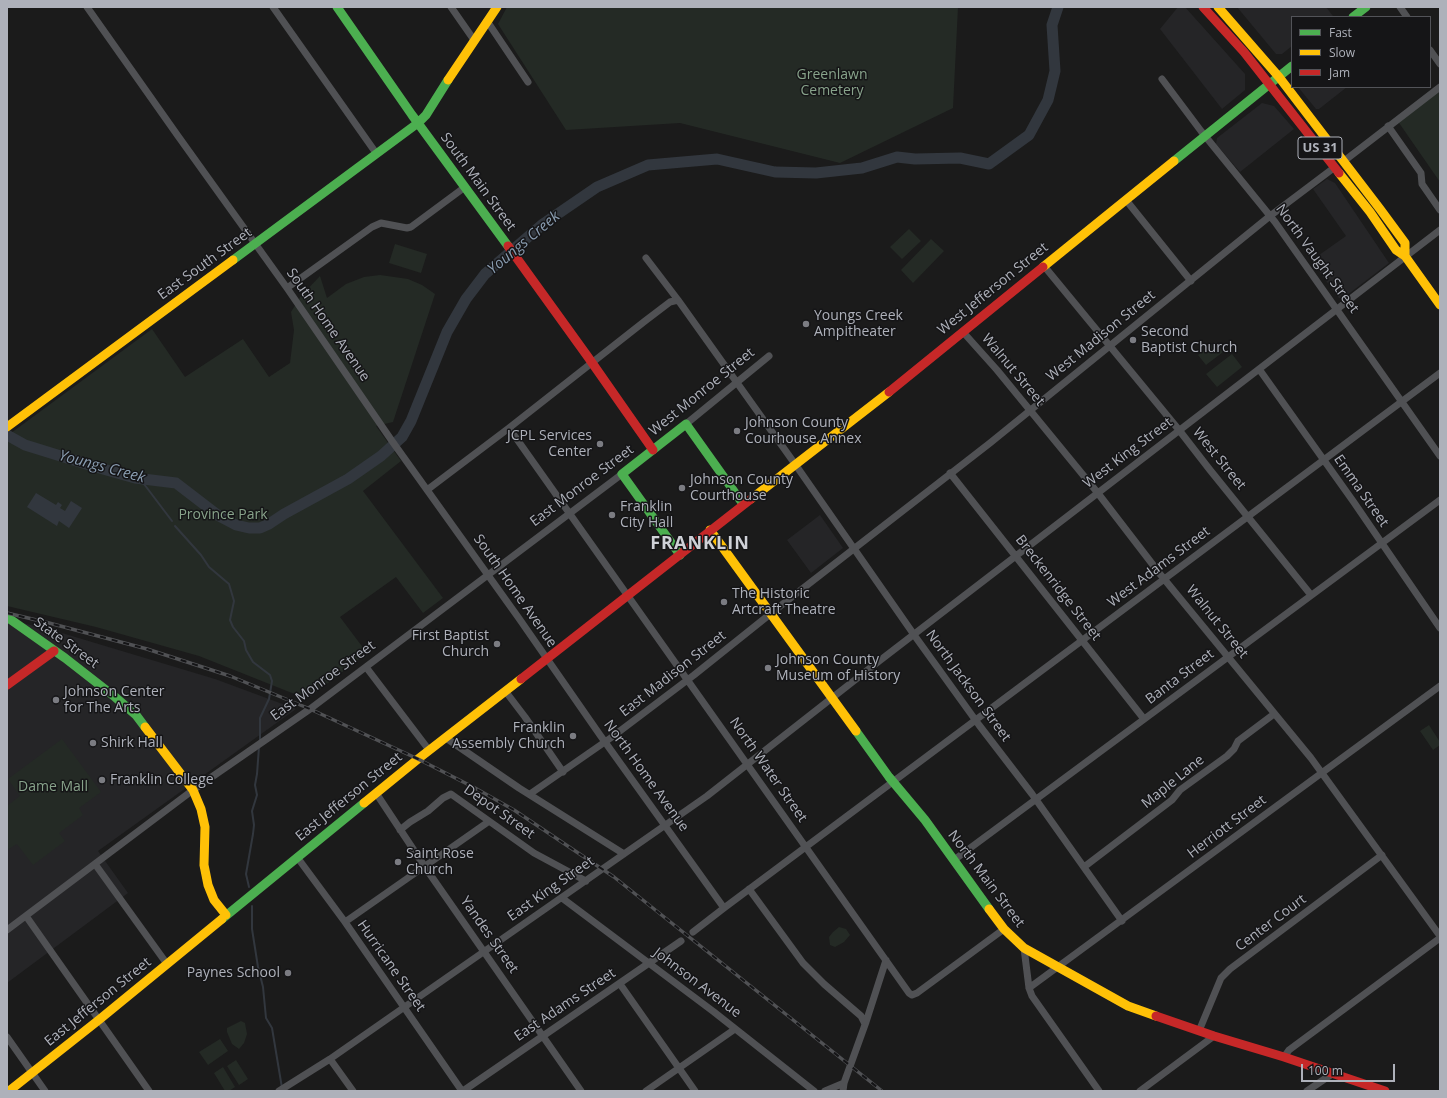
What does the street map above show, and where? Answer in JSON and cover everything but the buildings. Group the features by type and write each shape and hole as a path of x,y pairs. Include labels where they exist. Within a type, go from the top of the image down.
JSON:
{"street":[{"name":"South Home Avenue","path":"87,7 287,288 547,660"},
{"path":"273,7 376,153"},
{"name":"South Main Street","path":"337,7 418,123 592,363 653,450"},
{"path":"451,7 474,40"},
{"name":"East South Street","path":"7,427 418,123 426,115 497,7"},
{"name":"US 31","path":"1203,7 1244,52 1270,84 1370,212 1396,250 1405,256 1440,305"},
{"name":"US 31","path":"1218,7 1278,77 1344,161 1404,243 1405,256"},
{"path":"1354,16 1366,7"},
{"path":"1400,7 1406,16"},
{"path":"487,21 528,82"},
{"path":"1431,51 1440,64"},
{"name":"West Jefferson Street","path":"710,530 963,332 1291,67"},
{"name":"North Vaught Street","path":"1162,79 1205,136 1270,216 1337,308 1440,456"},
{"path":"1344,161 1440,87"},
{"path":"1388,126 1421,173 1422,184 1440,210"},
{"name":"West Madison Street","path":"771,614 990,443 1270,216 1335,167"},
{"path":"287,288 372,227 381,223 407,228 411,227 465,187"},
{"path":"1126,200 1191,281"},
{"name":"West King Street","path":"831,698 1097,492 1440,230"},
{"name":"North Jackson Street","path":"646,258 678,300 795,464 884,593 975,720 1036,799 1122,921"},
{"name":"West Street","path":"1044,266 1179,430 1311,595"},
{"path":"427,490 670,302 678,300"},
{"name":"Walnut Street","path":"963,332 997,370 1097,492 1164,579 1322,773 1440,937"},
{"name":"West Monroe Street","path":"653,450 769,356"},
{"name":"Emma Street","path":"1258,369 1440,628"},
{"name":"West Adams Street","path":"893,782 1440,373"},
{"path":"686,424 743,504"},
{"name":"North Water Street","path":"509,428 909,992 914,994 1004,929"},
{"name":"East Monroe Street","path":"7,930 193,790 310,710 653,450"},
{"name":"Breckenridge Street","path":"950,473 1144,719"},
{"path":"622,474 680,554"},
{"name":"Banta Street","path":"954,860 1440,500"},
{"name":"East Jefferson Street","path":"9,1091 100,1019 429,750 547,660 710,530"},
{"name":"North Main Street","path":"710,530 893,782 925,820 1004,929 1024,948 1128,1006 1214,1036 1284,1057 1385,1091"},
{"name":"East Madison Street","path":"530,794 605,742 688,680 771,614"},
{"name":"State Street","path":"7,617 115,697 136,715 193,790 201,809 205,827 204,865 208,884 214,900 226,916"},
{"path":"7,685 54,651"},
{"name":"North Home Avenue","path":"547,660 724,908"},
{"path":"366,667 429,750"},
{"name":"Herriott Street","path":"1029,988 1440,686"},
{"path":"506,692 525,716 563,772"},
{"name":"East King Street","path":"279,1091 307,1072 330,1059 665,826 707,796 831,698"},
{"name":"Maple Lane","path":"1084,867 1172,800 1180,790 1227,756 1234,749 1238,741 1274,714"},
{"path":"446,738 519,788 624,854"},
{"path":"693,932 893,782"},
{"name":"Yandes Street","path":"376,793 425,867 581,1091"},
{"name":"Depot Street","path":"400,830 428,811 443,798 451,794 488,822 534,853 586,881"},
{"path":"345,922 488,822"},
{"name":"Center Court","path":"1199,1031 1221,978 1382,855"},
{"name":"Hurricane Street","path":"298,857 463,1091"},
{"path":"95,864 167,964"},
{"path":"749,889 804,963 861,1016 866,1024"},
{"name":"Johnson Avenue","path":"562,898 735,1028 814,1091"},
{"path":"26,916 100,1019 149,1091"},
{"path":"1284,1057 1289,1050 1440,937"},
{"name":"East Adams Street","path":"463,1091 681,941"},
{"path":"1024,948 1029,988 1040,1008 1099,1091"},
{"path":"825,1091 844,1087 886,960"},
{"path":"620,984 695,1091"},
{"path":"646,1091 735,1028"},
{"path":"1140,1091 1214,1036"},
{"path":"7,1037 45,1091"},
{"path":"330,1059 353,1091"},
{"path":"1307,1091 1332,1074"}],"shaded area":[{"path":"1178,7 1185,7 1245,74 1245,90 1222,109 1160,29"},
{"path":"1237,7 1326,7 1333,16 1291,16 1291,47 1282,54 1276,54"},
{"path":"1299,88 1346,88 1319,109 1316,109"},
{"path":"1262,103 1274,106 1294,129 1240,172 1216,144 1217,138"},
{"path":"1327,179 1335,183 1389,263 1342,299 1339,298 1312,262 1312,260 1346,236 1313,189"},
{"path":"36,493 56,505 58,502 62,505 60,508 65,511 71,501 82,508 69,528 59,521 57,526 27,507"},
{"path":"820,515 843,548 811,573 787,540"},
{"name":"Franklin College","path":"7,619 62,633 215,679 296,709 98,851 128,893 7,983"}],"green space":[{"name":"Greenlawn Cemetery","path":"507,7 958,7 953,108 840,163 680,123 566,130 498,24"},
{"path":"1440,86 1440,182 1397,120"},
{"path":"909,229 921,241 902,259 890,247"},
{"path":"931,239 944,251 913,283 901,270"},
{"path":"395,244 427,254 421,273 389,263"},
{"name":"Province Park","path":"380,275 408,279 422,285 435,294 393,422 376,426 401,461 363,491 443,598 423,613 396,577 340,617 367,653 307,699 199,656 96,627 7,606 7,436 152,329 185,377 243,339 269,377 290,363 294,330 291,312 301,296 320,276 327,298 346,284 364,277"},
{"path":"1215,342 1223,352 1206,365 1198,355"},
{"path":"1232,354 1242,367 1217,387 1206,374"},
{"path":"1429,725 1440,742 1440,745 1433,750 1420,731"},
{"name":"Dame Mall","path":"62,739 101,792 79,808 83,815 59,833 65,841 33,865 17,844 7,850 7,806 20,796 8,779"},
{"path":"839,927 846,929 850,935 844,942 835,947 830,945 829,937"},
{"path":"241,1021 245,1023 247,1034 244,1043 239,1049 232,1044 227,1028"},
{"path":"220,1039 228,1051 208,1065 199,1052"},
{"path":"236,1060 248,1079 239,1085 227,1066"},
{"path":"223,1067 235,1087 229,1091 225,1091 214,1073"}],"waterway":[{"name":"Youngs Creek","path":"7,435 25,445 96,467 135,478 176,483 219,516 236,525 249,528 260,528 348,479 381,456 402,437 411,421 447,332 466,299 485,274 543,224 597,187 648,165 717,159 775,172 816,173 862,168 897,157 915,159 960,158 989,164 1029,135 1048,100 1055,71 1052,25 1058,7"},
{"path":"135,478 144,484 172,521"},
{"path":"175,526 201,555 209,567 229,584 234,601 230,620 233,627 244,641 246,650 253,662 270,675 272,681 269,699 260,718 260,740"},
{"path":"249,887 246,874 254,825 252,811 257,795 255,785 259,747"},
{"path":"252,906 252,929 263,987 266,1018 272,1028 282,1088"}],"railway":[{"path":"7,613 147,649 230,676 310,709 418,759 475,788 514,810 614,877 882,1091"}],"traffic: fast":[{"path":"337,7 412,115 508,246"},
{"path":"1354,16 1366,7"},
{"path":"1174,161 1291,67"},
{"path":"233,260 418,123 426,115 448,80"},
{"path":"680,555 622,474 686,424 743,504"},
{"path":"7,617 65,658 115,697 136,715 145,727"},
{"path":"856,731 889,777 925,820 989,909"},
{"path":"222,919 364,803"}],"traffic: slow":[{"path":"448,80 497,7"},
{"path":"1218,7 1279,77 1380,209 1405,243 1405,256"},
{"path":"1043,267 1174,161"},
{"path":"1339,173 1370,212 1396,250 1405,256 1440,305"},
{"path":"7,427 233,260"},
{"path":"751,499 889,392"},
{"path":"710,530 856,731"},
{"path":"364,803 521,679"},
{"path":"145,727 193,790 201,809 205,827 204,865 208,885 214,900 226,915"},
{"path":"989,909 1004,929 1024,948 1128,1006 1156,1016"},
{"path":"9,1091 222,919"}],"traffic: jam":[{"path":"1203,7 1244,52 1339,173"},
{"path":"508,246 653,450"},
{"path":"889,392 1043,267"},
{"path":"521,679 751,499"},
{"path":"7,685 54,651"},
{"path":"1156,1016 1385,1091"}],"place":[{"name":"Youngs Creek Ampitheater","path":"806,324"},
{"name":"Second Baptist Church","path":"1133,340"},
{"name":"Johnson County Courhouse Annex","path":"737,431"},
{"name":"JCPL Services Center","path":"600,444"},
{"name":"Johnson County Courthouse","path":"682,488"},
{"name":"Franklin City Hall","path":"612,515"},
{"name":"The Historic Artcraft Theatre","path":"724,602"},
{"name":"First Baptist Church","path":"497,644"},
{"name":"Johnson County Museum of History","path":"768,668"},
{"name":"Johnson Center for The Arts","path":"56,700"},
{"name":"Franklin Assembly Church","path":"573,736"},
{"name":"Shirk Hall","path":"93,743"},
{"name":"Franklin College","path":"102,780"},
{"name":"Saint Rose Church","path":"398,862"},
{"name":"Paynes School","path":"288,973"}],"district":[{"name":"FRANKLIN","path":"700,544"}]}
